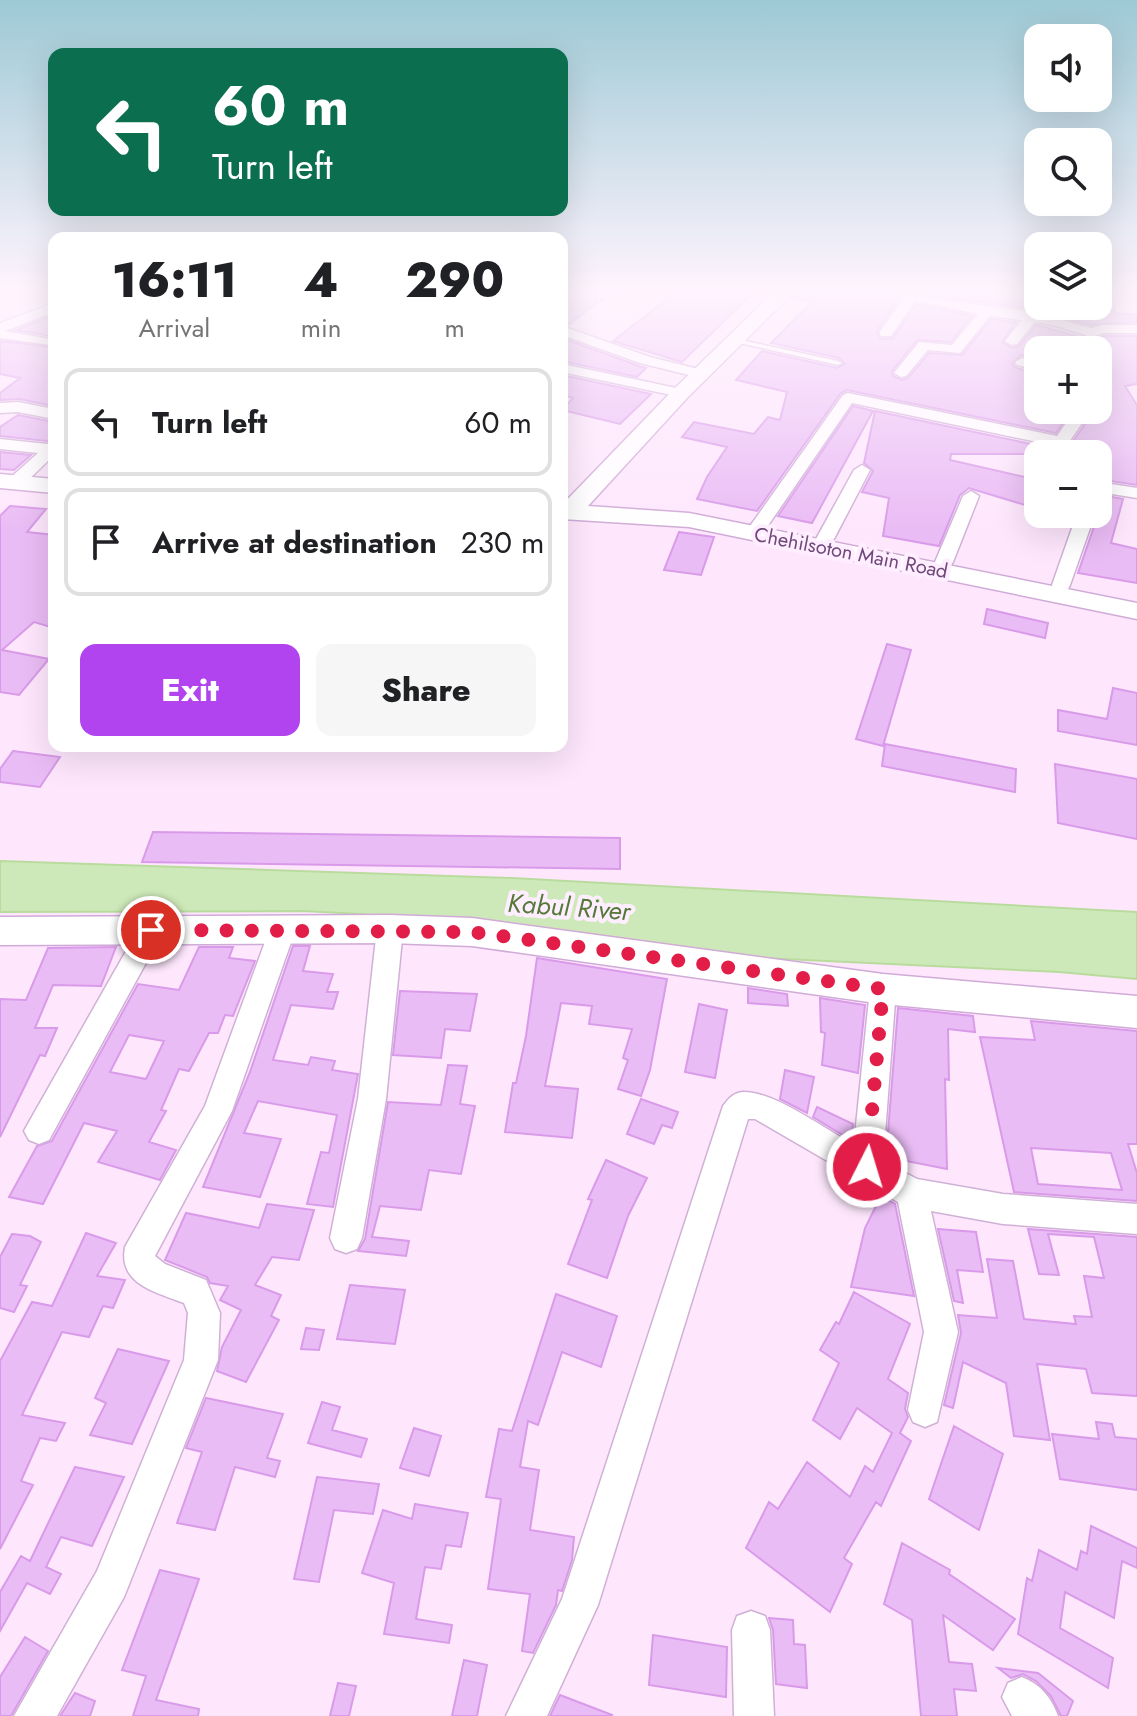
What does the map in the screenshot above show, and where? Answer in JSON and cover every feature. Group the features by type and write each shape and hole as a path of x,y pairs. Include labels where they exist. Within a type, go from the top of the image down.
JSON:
{"main road":[{"path":"568,508 705,370"},
{"path":"5,485 48,486"},
{"path":"5,485 48,494"},
{"name":"Chehilsoton Main Road","path":"568,508 693,511 1137,600"},
{"name":"Chehilsoton Main Road","path":"568,508 689,520 1137,611"},
{"path":"0,931 390,929 472,932 883,989 1137,1012"}],"street":[{"path":"572,370 681,393"},
{"path":"685,370 701,374"},
{"path":"759,526 848,398 1061,442 1073,424"},
{"path":"0,408 18,407 48,413"},
{"path":"0,444 48,448"},
{"path":"5,485 48,451"},
{"path":"825,539 862,470"},
{"path":"1112,489 1137,493"},
{"path":"944,562 971,496"},
{"path":"1061,585 1081,528"},
{"path":"346,1238 372,1099 390,929"},
{"path":"39,1131 151,930"},
{"path":"34,1716 111,1584 201,1360 204,1313 195,1291 155,1276 138,1262 141,1247 218,1111 282,931"},
{"path":"867,1167 883,989"},
{"path":"526,1716 579,1605 733,1115 741,1105 759,1107 912,1193 1003,1209 1137,1219"},
{"path":"912,1193 941,1332 925,1410"},
{"path":"751,1630 754,1716"}],"water":[{"name":"Kabul River","path":"0,861 512,878 1137,912 1137,979 1059,972 722,956 361,914 303,911 0,912"}],"building":[{"path":"0,370 48,370 48,405 19,399 0,400 0,393 20,378 0,374"},
{"path":"605,370 644,370 637,377"},
{"path":"745,370 893,370 893,376 902,380 915,370 1024,370 1024,424 1062,424 1056,433 847,390 841,393 757,511 697,499 727,447 682,437 694,422 754,434 768,417 780,420 787,392 736,380"},
{"path":"1112,370 1137,370 1137,384 1125,386 1137,405 1137,485 1112,481 1112,440 1074,440 1085,424 1112,424"},
{"path":"568,376 651,394 620,424 568,411 568,403 573,398 568,397"},
{"path":"853,406 873,411 812,523 778,516"},
{"path":"875,411 1024,443 1024,454 951,454 950,460 1024,477 1024,505 969,488 960,495 939,546 883,536 889,498 862,492 873,471 864,463"},
{"path":"18,415 48,421 48,441 0,436 0,427"},
{"path":"0,452 31,455 14,470 0,469"},
{"path":"1112,497 1123,499 1111,543 1137,549 1137,583 1078,573 1094,528 1112,528"},
{"path":"10,506 46,509 27,532 48,534 48,626 34,622 2,650 48,660 19,695 0,692 0,516"},
{"path":"679,532 714,537 701,575 664,570"},
{"path":"987,609 1048,623 1045,638 984,624"},
{"path":"887,644 911,650 883,746 856,739"},
{"path":"1113,688 1137,693 1137,745 1058,731 1058,710 1107,719"},
{"path":"885,744 1016,769 1015,792 882,766"},
{"path":"13,751 60,757 40,787 0,782 0,769"},
{"path":"1055,764 1137,779 1137,839 1058,823"},
{"path":"153,832 620,838 620,869 142,862"},
{"path":"293,946 310,946 303,971 333,974 327,992 338,992 333,1009 291,1005 273,1060 308,1065 311,1057 335,1061 332,1070 358,1074 333,1207 307,1204 321,1152 329,1153 337,1115 258,1101 244,1133 281,1139 260,1197 203,1187 250,1072"},
{"path":"116,947 101,986 53,985 35,1028 57,1028 45,1056 40,1055 0,1137 0,999 26,1000 48,948"},
{"path":"199,947 233,947 229,958 255,961 233,1016 225,1015 218,1033 209,1033 189,1071 179,1069 161,1110 166,1111 149,1142 176,1150 160,1180 98,1162 117,1131 84,1123 43,1204 9,1197 37,1146 52,1141 138,984 179,990","holes":["129,1035 164,1041 146,1079 110,1072"]},
{"path":"537,958 667,979 650,1070 641,1096 618,1089 628,1060 623,1058 632,1029 589,1024 592,1006 561,1003 545,1086 578,1089 572,1138 505,1132 513,1083 516,1083 526,1036"},
{"path":"748,988 787,994 788,1006 748,1003"},
{"path":"400,991 477,994 470,1031 445,1029 441,1058 393,1055"},
{"path":"820,998 865,1005 858,1073 822,1065 825,1033 821,1032"},
{"path":"699,1004 727,1010 715,1078 685,1072"},
{"path":"898,1008 973,1016 975,1032 948,1029 949,1080 945,1079 947,1169 886,1157"},
{"path":"1031,1021 1137,1031 1137,1144 1128,1144 1137,1173 1137,1201 1014,1192 980,1037 1035,1040","holes":["1031,1148 1111,1153 1122,1190 1038,1184"]},
{"path":"448,1065 467,1066 460,1104 475,1106 461,1174 429,1170 421,1210 380,1206 372,1237 409,1241 406,1256 358,1251 365,1239 388,1102 441,1105"},
{"path":"785,1070 814,1077 807,1113 780,1099"},
{"path":"641,1099 678,1112 672,1128 662,1125 654,1144 627,1134"},
{"path":"817,1107 853,1124 851,1140 813,1117"},
{"path":"606,1160 647,1178 628,1216 607,1278 568,1264 592,1200 588,1199"},
{"path":"881,1196 895,1204 914,1296 851,1287 865,1228"},
{"path":"267,1204 314,1210 299,1260 272,1257 255,1285 281,1295 271,1316 279,1320 246,1382 217,1371 222,1347 241,1310 220,1300 228,1286 210,1283 207,1277 165,1260 186,1213 259,1228"},
{"path":"938,1229 976,1232 983,1272 957,1270 963,1303 954,1301"},
{"path":"1028,1229 1137,1237 1137,1396 1092,1393 1086,1369 1037,1364 1050,1440 1014,1436 1006,1383 963,1362 953,1408 944,1405 961,1333 958,1315 997,1318 987,1259 1013,1261 1024,1319 1076,1324 1074,1316 1092,1317 1084,1276 1104,1278 1094,1237 1048,1234 1059,1275 1039,1274"},
{"path":"86,1233 116,1243 97,1276 125,1280 113,1308 103,1306 89,1337 62,1332 22,1415 65,1423 56,1441 40,1438 21,1481 33,1485 0,1549 0,1361 32,1302 52,1306"},
{"path":"12,1234 30,1236 41,1242 20,1285 27,1286 14,1312 0,1308 0,1257"},
{"path":"350,1285 405,1290 395,1344 337,1339"},
{"path":"854,1292 910,1324 888,1379 908,1393 905,1409 908,1417 900,1433 911,1441 881,1506 876,1502 844,1558 852,1564 830,1612 746,1548 769,1502 778,1509 807,1462 850,1497 865,1466 873,1472 892,1433 857,1408 840,1439 813,1420 839,1363 820,1350 836,1322 839,1324"},
{"path":"556,1294 617,1316 601,1367 562,1352 538,1425 528,1421 520,1467 539,1470 530,1530 574,1537 572,1560 562,1591 558,1590 556,1605 533,1653 522,1651 530,1594 488,1589 501,1499 486,1497 499,1429 512,1431"},
{"path":"306,1328 324,1330 319,1350 301,1349"},
{"path":"118,1349 169,1361 132,1444 90,1435 106,1403 95,1398"},
{"path":"206,1398 283,1414 267,1458 280,1461 275,1477 235,1467 215,1530 177,1523 202,1452 186,1448"},
{"path":"322,1402 340,1407 332,1430 367,1439 361,1457 308,1443"},
{"path":"1096,1422 1112,1424 1115,1437 1137,1439 1137,1490 1060,1479 1052,1434 1099,1439"},
{"path":"954,1426 1003,1454 979,1530 929,1499"},
{"path":"414,1428 441,1436 429,1476 400,1468"},
{"path":"75,1467 124,1477 92,1546 61,1537 46,1567 61,1574 50,1594 27,1583 0,1631 0,1592 21,1556 30,1561"},
{"path":"317,1477 379,1484 373,1514 334,1510 319,1582 294,1579"},
{"path":"415,1504 468,1513 461,1547 446,1545 441,1569 425,1567 416,1619 452,1625 449,1643 384,1634 394,1583 362,1573 383,1510 412,1519"},
{"path":"1091,1526 1137,1548 1137,1568 1122,1561 1114,1618 1065,1592 1060,1628 1113,1658 1108,1688 1018,1634 1027,1578 1032,1581 1039,1550 1077,1570 1081,1551 1087,1554"},
{"path":"902,1543 950,1570 949,1574 1015,1619 993,1650 943,1615 949,1662 972,1664 976,1691 954,1689 957,1716 921,1716 912,1620 884,1604"},
{"path":"160,1570 199,1579 156,1700 199,1709 198,1716 133,1716 146,1676 122,1670"},
{"path":"769,1618 793,1620 794,1644 805,1645 807,1688 776,1684 773,1630"},
{"path":"653,1635 727,1647 726,1697 649,1685"},
{"path":"25,1637 48,1651 11,1716 0,1716 0,1677"},
{"path":"464,1660 487,1665 477,1716 452,1716"},
{"path":"998,1668 1038,1673 1073,1701 1067,1716 1061,1716 1051,1696 1036,1681 1023,1674 1011,1678"},
{"path":"338,1683 356,1686 349,1716 330,1716"},
{"path":"75,1693 95,1701 90,1716 60,1716"},
{"path":"560,1695 612,1715 550,1716"}],"route":[{"path":"151,930 390,929 472,932 883,989 867,1167"}]}
